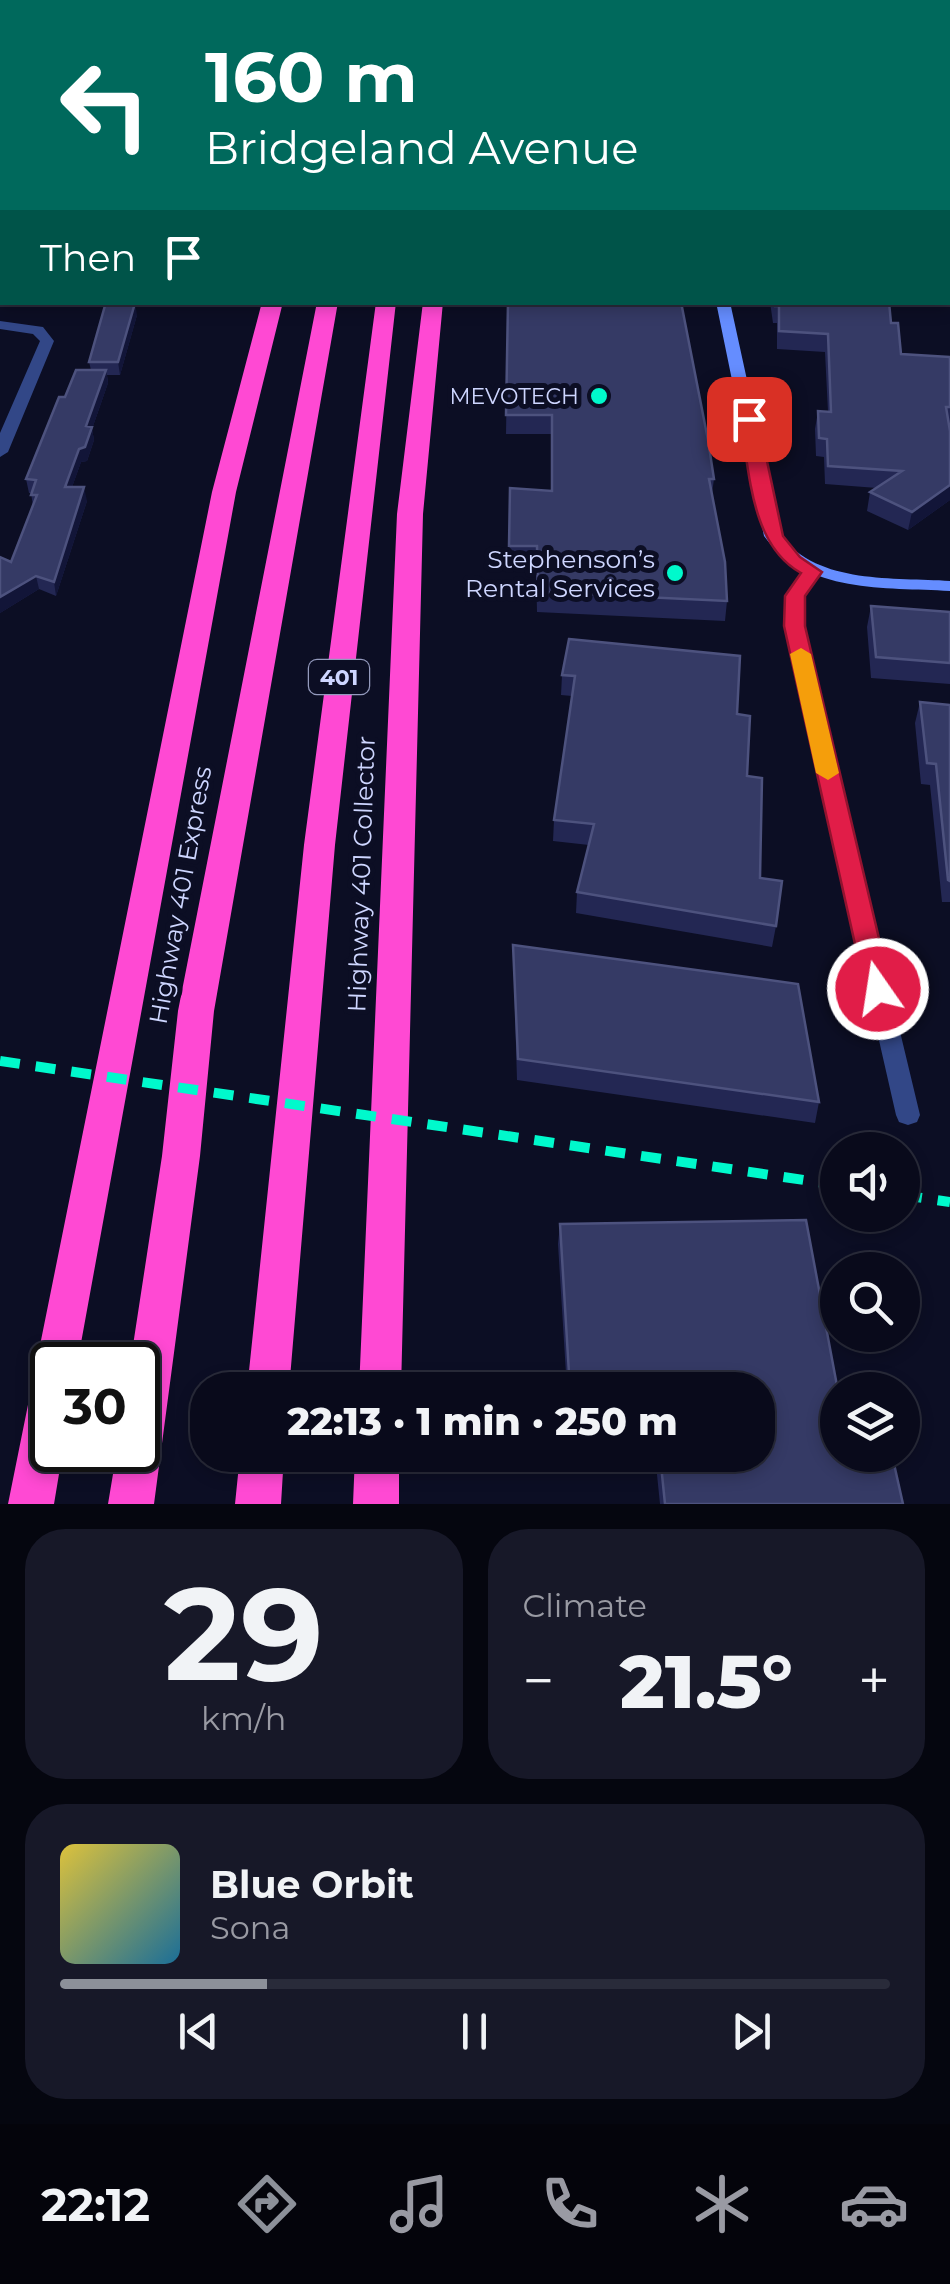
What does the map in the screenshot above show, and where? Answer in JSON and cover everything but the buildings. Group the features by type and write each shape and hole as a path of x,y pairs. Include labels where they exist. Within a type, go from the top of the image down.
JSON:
{"highway":[{"path":"60,1342 224,492 272,305"},
{"name":"Highway 401 Express","path":"131,1504 181,1156 196,1012 327,305"},
{"name":"401","path":"269,1372 296,1052 358,508 386,305"},
{"name":"Highway 401 Collector","path":"381,1372 410,514 433,305"},
{"path":"31,1504 37,1472"},
{"path":"258,1504 261,1472"},
{"path":"376,1504 377,1472"}],"street":[{"path":"724,305 774,536 792,561 812,572 950,586"},
{"path":"0,325 38,330 47,341 0,452"},
{"path":"812,572 795,596 794,626 908,1115"}],"railway":[{"path":"0,1061 820,1182"},
{"path":"920,1198 950,1202"}],"slow traffic":[{"path":"801,654 828,773"}],"place":[{"name":"MEVOTECH","path":"599,396"},
{"name":"Stephenson’s Rental Services","path":"675,573"}],"route":[{"path":"749,419 776,543 792,561 812,572 795,596 794,626 878,989"}]}
